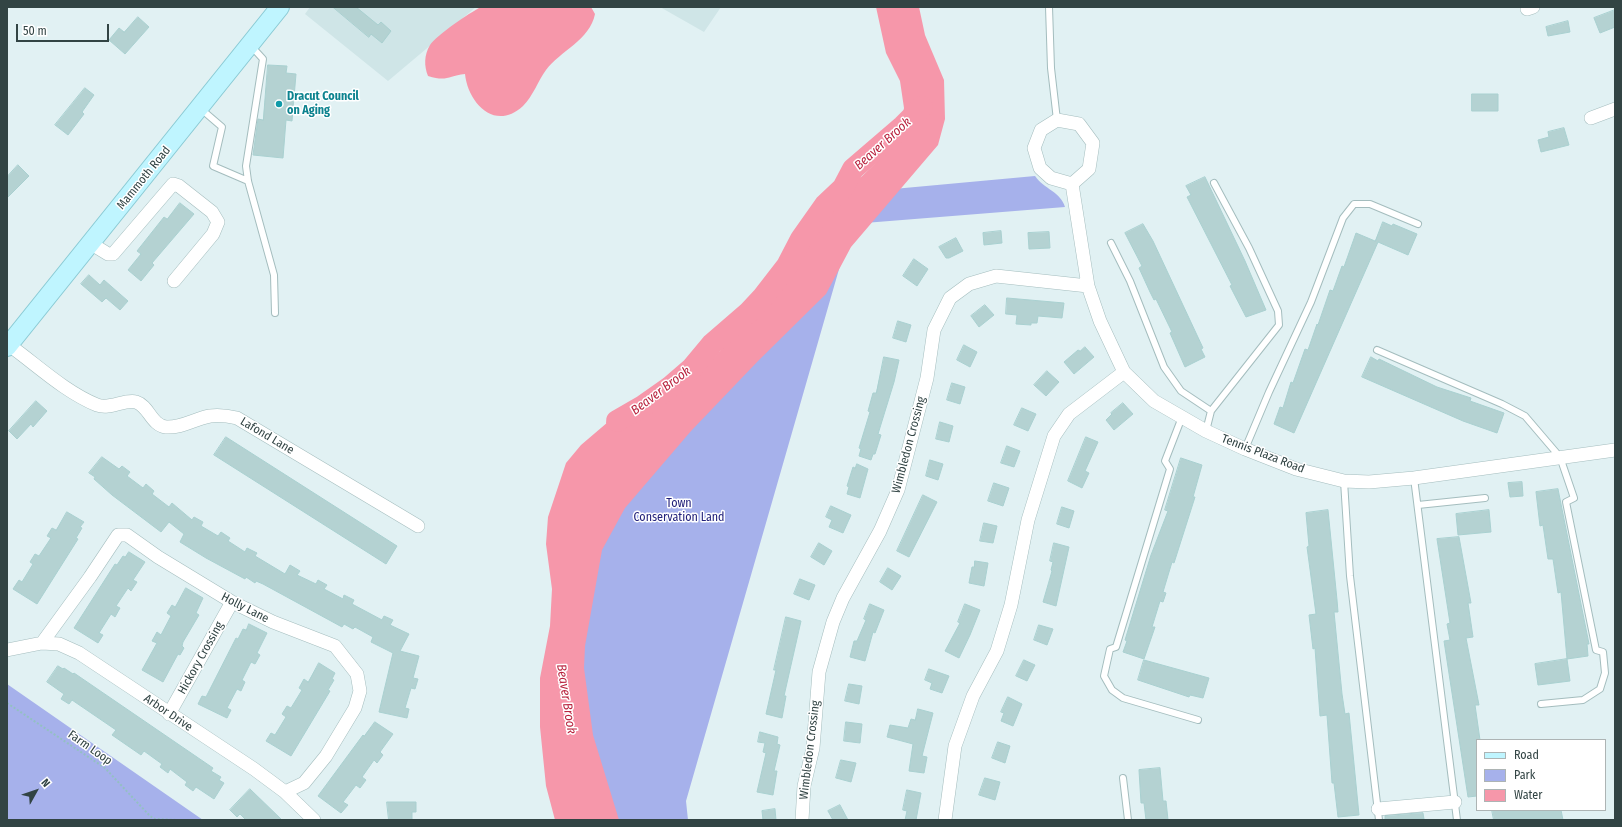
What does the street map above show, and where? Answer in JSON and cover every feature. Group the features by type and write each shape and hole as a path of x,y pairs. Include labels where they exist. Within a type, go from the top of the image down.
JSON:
{"main road":[{"name":"Mammoth Road","path":"8,346 280,7"}],"street":[{"path":"1591,118 1615,109"},
{"path":"1057,120 1079,124 1093,142 1089,169 1072,184 1051,178 1040,168 1034,148 1041,130 1057,120"},
{"path":"90,243 108,254 113,254 173,184 179,186 212,212 218,222 213,234 174,281"},
{"name":"Tennis Plaza Road","path":"1072,184 1088,286 1100,321 1124,372 1154,401 1206,431 1244,449 1296,469 1344,481 1369,482 1414,478 1615,450"},
{"name":"Wimbledon Crossing","path":"802,820 804,786 812,748 818,672 833,622 844,598 880,531 898,490 927,378 934,330 950,298 969,284 996,276 1088,286"},
{"name":"Lafond Lane","path":"8,346 68,388 98,405 110,406 136,402 145,407 149,416 163,427 176,427 209,416 237,418 418,526"},
{"path":"945,820 955,746 973,696 997,651 1011,605 1028,520 1054,436 1069,414 1124,372"},
{"name":"Holly Lane","path":"42,643 118,535 127,535 158,557 232,602 273,622 317,637 335,646 357,674 360,691 355,708 326,756 304,783 285,792"},
{"name":"Hickory Crossing","path":"169,714 232,602"},
{"name":"Arbor Drive","path":"7,650 42,643 59,644 79,653 285,792 314,820"},
{"path":"1378,815 1455,802"}],"lane":[{"path":"1049,7 1051,68 1057,120"},
{"path":"250,45 263,59 246,166 248,181 274,275 275,314"},
{"path":"200,108 222,127 213,166 248,181"},
{"path":"1206,431 1211,411 1279,325 1278,311 1259,269 1214,183"},
{"path":"1244,449 1311,302 1343,218 1354,204 1370,204 1418,224"},
{"path":"1111,243 1130,281 1164,368 1181,391 1211,411"},
{"path":"1377,350 1502,404 1525,416 1560,458 1574,498 1566,502 1596,650 1603,652 1605,673 1600,689 1583,700 1541,704"},
{"path":"1182,417 1165,461 1170,469 1116,647 1110,648 1104,676 1112,690 1123,698 1198,720"},
{"path":"1414,478 1457,820"},
{"path":"1344,481 1350,576 1378,815"},
{"path":"1418,505 1485,498"},
{"path":"1123,778 1128,820"}],"path":[{"name":"Farm Loop","path":"7,703 105,768 150,816 155,819 178,820"}],"shaded area":[{"path":"310,7 476,7 388,81 305,14"},
{"path":"660,7 721,7 704,32"}],"green space":[{"name":"Town Conservation Land","path":"1035,176 1060,198 1065,207 852,224 686,801 688,820 612,820 570,639 598,471 728,363 850,193"},
{"path":"7,684 203,820 7,820"}],"water":[{"path":"481,7 591,7 595,14 587,31 546,70 530,98 523,106 513,113 503,116 493,115 485,111 477,104 467,85 465,74 447,78 434,78 428,76 426,68 425,60 430,45 454,24"},
{"path":"876,7 919,7 925,35 944,80 945,119 938,145 851,247 826,294 758,361 691,431 625,508 602,550 585,646 584,668 593,735 619,820 555,820 546,786 540,727 540,678 550,626 552,589 546,544 548,517 566,463 581,445 608,422 635,408 650,405 687,385 727,344 736,328 745,321 784,262 856,182 885,154 900,132 904,108 900,81 886,53"}],"building":[{"path":"333,7 356,7 378,25 381,22 391,31 382,43 371,34 369,37"},
{"path":"1615,10 1615,27 1600,33 1594,18"},
{"path":"138,17 149,27 125,54 109,40 119,28 124,32"},
{"path":"1568,21 1570,32 1548,36 1546,27"},
{"name":"Dracut Council on Aging","path":"268,65 287,66 286,73 296,74 292,121 286,120 283,158 253,155 258,119 263,120"},
{"path":"85,88 94,95 82,112 84,114 68,135 55,125"},
{"path":"1472,94 1498,94 1498,111 1472,111"},
{"path":"1564,128 1569,145 1541,152 1538,140 1549,137 1548,132"},
{"path":"18,165 29,176 7,198 7,177"},
{"path":"1205,177 1245,261 1266,310 1246,317 1230,286 1232,285 1187,197 1191,195 1186,186"},
{"path":"180,203 194,214 152,263 154,265 141,281 128,270 141,254 137,251 164,217 167,219"},
{"path":"1383,222 1392,226 1393,224 1417,234 1408,255 1378,242 1294,433 1274,424 1280,407 1283,408 1291,382 1293,383 1305,349 1308,350 1330,290 1333,291 1342,266 1344,267 1356,233 1375,241"},
{"path":"1143,224 1153,241 1203,348 1201,349 1205,357 1185,367 1170,333 1172,332 1156,299 1154,300 1150,292 1139,268 1142,266 1125,233"},
{"path":"1001,231 1002,243 984,245 983,233"},
{"path":"1049,232 1050,248 1029,249 1028,233"},
{"path":"956,238 963,251 946,258 939,247"},
{"path":"914,259 928,269 917,286 903,276"},
{"path":"89,275 100,285 104,280 128,301 120,310 106,298 102,302 81,284"},
{"path":"1007,298 1064,303 1062,318 1038,316 1037,323 1031,323 1031,325 1016,324 1017,315 1006,314"},
{"path":"985,305 994,315 979,327 971,316"},
{"path":"898,321 911,325 906,342 893,338"},
{"path":"964,345 977,352 970,367 957,360"},
{"path":"1085,347 1094,357 1074,374 1064,362 1078,350 1080,351"},
{"path":"884,357 899,360 878,434 881,435 875,454 873,454 871,460 859,456 861,449 859,448 870,412 868,411 873,393 876,393"},
{"path":"1371,357 1378,361 1379,359 1437,387 1471,398 1470,401 1504,413 1497,433 1463,421 1362,377"},
{"path":"1047,371 1059,382 1046,396 1034,385"},
{"path":"952,383 965,387 960,404 947,400"},
{"path":"36,401 47,411 33,427 31,424 17,439 9,431"},
{"path":"1123,403 1133,414 1114,430 1106,420 1112,414 1111,413"},
{"path":"1022,408 1036,414 1028,431 1014,425"},
{"path":"940,422 953,426 949,442 936,439"},
{"path":"226,437 397,546 386,564 214,455"},
{"path":"1086,437 1098,442 1085,471 1089,473 1082,488 1068,481"},
{"path":"1007,446 1020,451 1014,467 1001,463"},
{"path":"102,457 119,469 122,466 130,472 127,476 143,488 146,484 154,491 152,494 169,507 172,503 192,520 194,517 203,522 201,526 218,536 221,532 230,538 228,541 245,552 247,548 257,553 255,556 285,574 290,565 300,571 297,575 316,584 318,580 327,585 324,589 343,599 344,595 354,600 352,604 382,620 384,616 393,620 390,625 409,634 400,651 419,656 413,678 418,679 415,689 411,688 405,708 409,709 407,718 379,712 393,653 371,642 373,637 355,627 353,629 344,624 342,627 263,584 256,581 255,583 246,577 245,579 206,558 180,542 184,534 169,522 161,532 112,495 94,479 95,477 89,473"},
{"path":"1181,458 1202,465 1193,497 1195,497 1174,563 1172,562 1163,592 1166,593 1163,602 1160,601 1152,627 1155,627 1144,659 1123,652 1127,641 1125,640 1151,555 1168,511 1165,510"},
{"path":"930,460 943,464 938,480 926,476"},
{"path":"857,464 868,469 860,498 847,494 849,487 847,486 853,467 855,468"},
{"path":"1522,482 1523,496 1510,497 1508,483"},
{"path":"994,483 1009,488 1003,506 988,501"},
{"path":"1558,489 1589,644 1587,644 1588,656 1567,659 1561,592 1558,593 1553,559 1548,559 1543,525 1540,526 1536,492"},
{"path":"923,495 937,502 909,557 897,551"},
{"path":"831,506 851,515 843,533 829,527 832,520 826,517"},
{"path":"1062,507 1074,511 1069,528 1057,524"},
{"path":"1328,510 1338,612 1334,612 1342,694 1345,714 1349,713 1359,815 1338,817 1334,783 1332,783 1327,715 1320,716 1315,648 1313,649 1309,615 1316,614 1307,547 1309,546 1306,513"},
{"path":"1489,510 1491,532 1458,535 1456,514"},
{"path":"67,512 84,522 80,527 82,528 76,538 78,539 37,604 13,589 19,580 22,582 33,564 30,562 35,554 39,556 51,538 47,536 52,528 56,530"},
{"path":"984,523 997,526 993,543 980,541"},
{"path":"1459,537 1471,603 1468,603 1473,637 1466,638 1479,705 1475,705 1480,739 1476,739 1476,796 1468,797 1444,641 1450,640 1447,624 1450,623 1437,539"},
{"path":"819,543 832,551 824,565 811,557"},
{"path":"1054,543 1069,547 1056,606 1043,602 1052,571 1053,562 1050,561"},
{"path":"129,552 145,562 133,580 137,582 131,591 128,588 116,606 120,608 115,617 111,614 99,633 103,635 98,643 74,628 115,564 117,565 123,556 125,557"},
{"path":"975,561 988,563 984,586 969,583 972,567 974,567"},
{"path":"888,568 901,576 892,590 880,582"},
{"path":"800,579 815,585 809,600 794,594"},
{"path":"186,588 203,598 196,613 199,615 183,642 182,646 184,648 180,655 178,654 163,682 142,670 157,643 152,641 157,632 161,635 171,616 167,613 172,605 175,607"},
{"path":"870,604 884,610 875,633 873,632 865,661 850,657 854,641 857,641 866,620 864,619"},
{"path":"965,604 980,610 959,658 945,651 960,623 958,622"},
{"path":"786,617 801,621 784,696 786,696 782,718 766,714"},
{"path":"249,624 267,633 257,653 260,655 255,664 251,662 242,680 245,682 241,691 237,689 227,708 231,710 227,718 198,704 202,696 206,697 236,638 238,639 243,629 246,630"},
{"path":"1039,625 1053,629 1047,645 1034,640"},
{"path":"1567,659 1570,681 1538,685 1535,664"},
{"path":"1024,660 1035,665 1027,681 1016,676"},
{"path":"1144,660 1209,678 1203,698 1190,695 1189,697 1138,680"},
{"path":"319,663 335,673 332,679 334,680 328,690 330,691 291,756 266,741 271,733 275,735 286,717 282,714 287,706 291,708 302,690 299,688 304,679 308,682"},
{"path":"58,666 73,674 74,673 213,768 211,771 221,777 219,780 224,783 214,799 196,787 193,791 185,785 187,782 170,769 168,773 160,767 162,764 144,751 141,755 112,735 116,730 72,700 69,704 61,699 64,694 47,682"},
{"path":"929,669 949,676 942,693 930,689 932,683 925,680"},
{"path":"849,684 862,686 859,704 845,701"},
{"path":"1008,697 1022,704 1013,726 1001,721 1004,713 1001,712"},
{"path":"918,709 933,713 922,756 927,757 924,773 909,771 913,744 887,737 890,725 908,728 911,719 915,720"},
{"path":"375,722 393,734 380,752 383,755 377,763 374,760 362,777 366,780 360,788 356,785 343,802 348,805 341,813 318,796 363,735 364,736"},
{"path":"846,722 862,724 860,743 844,741"},
{"path":"760,732 778,737 777,744 780,745 774,771 777,771 773,795 757,792 766,753 763,752 765,743 758,742"},
{"path":"998,742 1010,746 1005,763 992,758"},
{"path":"841,760 856,763 851,782 836,778"},
{"path":"1160,768 1163,801 1166,801 1168,820 1146,820 1144,803 1141,803 1139,770"},
{"path":"985,778 1000,782 995,800 979,795"},
{"path":"250,789 282,820 246,820 240,814 237,817 230,810"},
{"path":"907,790 921,793 916,820 905,820 907,811 903,810"},
{"path":"387,802 416,802 416,812 412,812 412,820 389,820"},
{"path":"840,805 848,820 833,820 828,811"},
{"path":"775,809 776,820 763,820 762,811"},
{"path":"1492,811 1561,811 1563,820 1494,820"},
{"path":"1423,813 1424,819 1385,820 1385,816"}],"waterway":[{"name":"Beaver Brook","path":"617,421 643,406 670,387 692,368 712,344 749,312 763,297 787,266 801,239 825,205 843,188 853,169 903,126 922,107"}],"place":[{"name":"Dracut Council on Aging","path":"279,104"}]}
